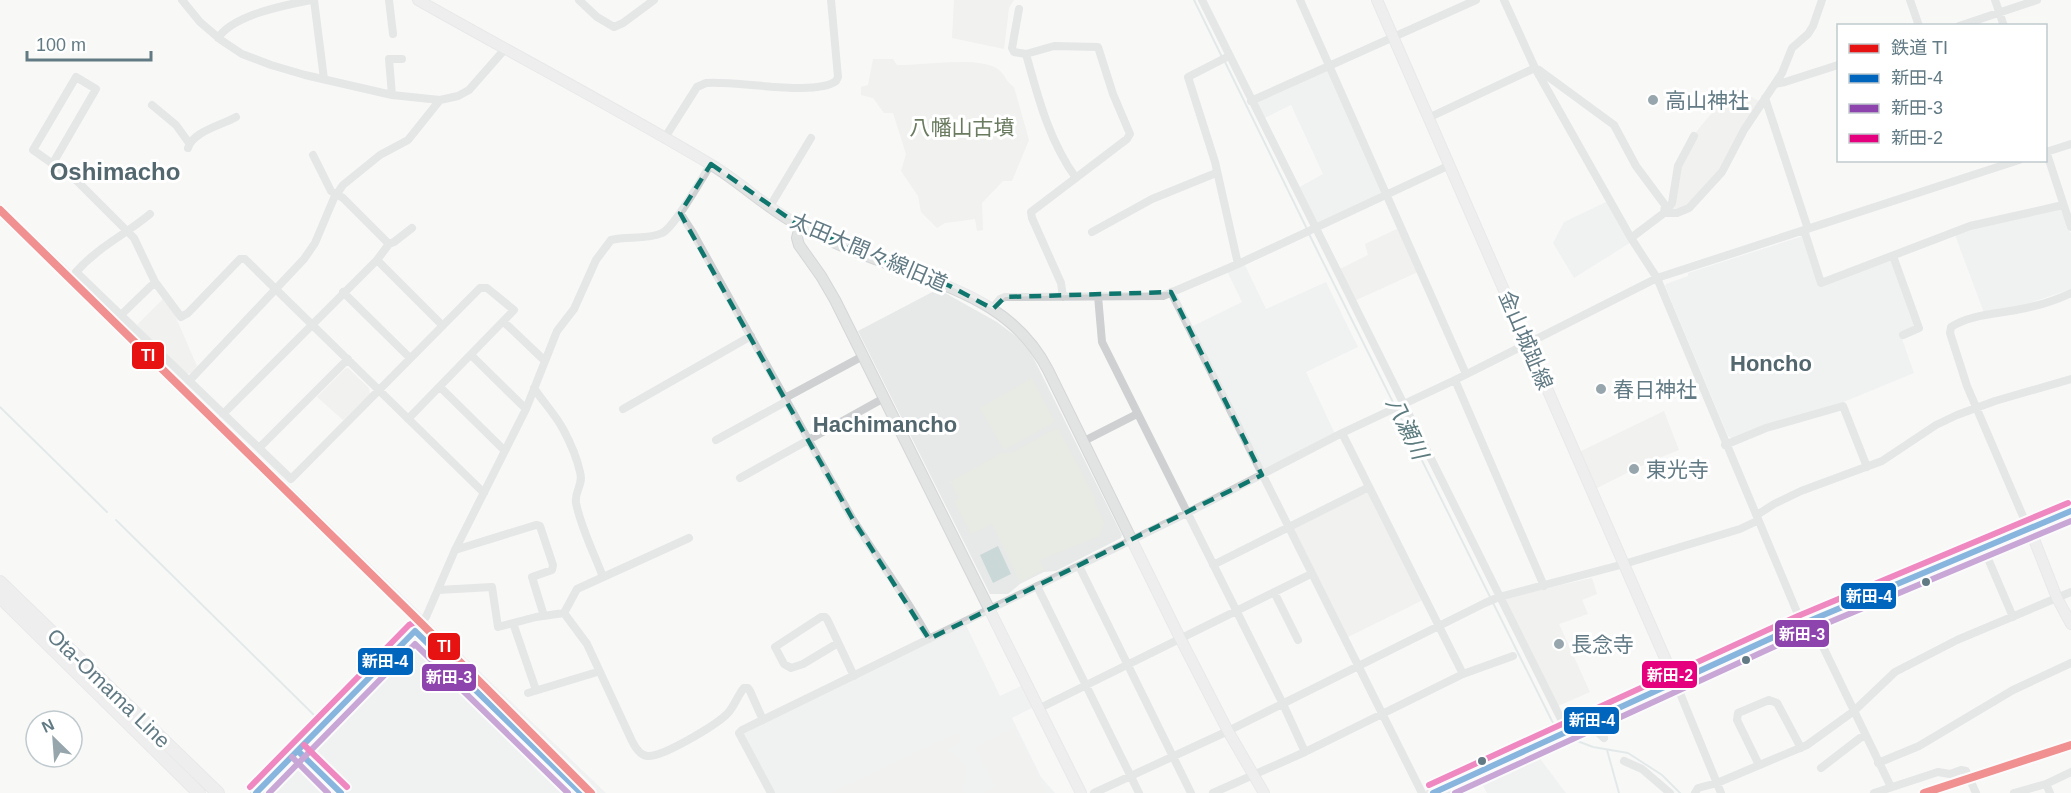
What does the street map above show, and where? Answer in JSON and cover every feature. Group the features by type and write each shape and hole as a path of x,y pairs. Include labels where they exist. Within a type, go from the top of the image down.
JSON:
{"main road":[{"path":"1433,793 1806,622 2071,511"},
{"name":"Ota-Omama Line","path":"0,582 218,793"},
{"name":"Ota-Omama Line","path":"0,597 199,793"}],"street":[{"path":"182,0 200,22 218,38 242,54 271,65 392,95 440,100 458,96 469,90 505,49"},
{"path":"218,38 224,30 271,7 312,0 324,79"},
{"path":"389,0 393,34"},
{"name":"太田大間々線旧道","path":"418,0 711,164 770,208 800,226 868,256 950,286 992,309 1013,324 1035,347 1084,441 1180,638 1228,731 1264,793"},
{"path":"579,0 597,17 614,27 654,0"},
{"path":"664,139 697,87 706,83 803,87 828,85 836,81 838,77 831,0"},
{"path":"1202,0 1225,59 1251,101 1401,397 1564,733"},
{"path":"1300,0 1466,374"},
{"name":"金山城趾線","path":"1377,0 1675,681"},
{"path":"1251,101 1476,0"},
{"path":"1504,0 1535,68 1631,238 1657,278 1757,518 1806,622 1854,711 1891,787"},
{"path":"1664,213 1677,213 1689,208 1722,172 1775,84 1792,48 1808,34 1813,26 1822,0"},
{"path":"1910,0 1918,24"},
{"path":"1995,0 2003,24"},
{"path":"1965,24 2037,0"},
{"path":"1019,9 1012,48 1014,52 1026,54 1054,46 1098,47 1113,94 1130,134 1128,139 1031,212 1061,283 1063,297"},
{"path":"1026,54 1046,121 1061,158 1076,178"},
{"path":"392,95 389,59 402,59"},
{"path":"1225,59 1188,78 1215,162 1238,264"},
{"path":"1775,84 1837,66"},
{"path":"1428,118 1535,68"},
{"path":"1535,68 1614,124 1636,166 1665,205 1664,213"},
{"path":"53,163 96,89 76,76 33,150 77,181 128,232 139,246 155,282 181,317 185,316 243,258 484,493"},
{"path":"1765,98 1821,283 1970,226 2063,205"},
{"path":"189,381 311,250 336,194 351,177 380,155 408,140 440,100"},
{"path":"152,105 176,124 188,145 201,134 236,117"},
{"path":"1631,238 1664,213 1672,203 1678,166 1694,136"},
{"path":"770,208 811,138"},
{"path":"2047,151 2071,144"},
{"path":"2047,154 2071,227"},
{"path":"313,155 328,187 344,198 388,244"},
{"path":"771,793 739,733 763,720 1187,513 1342,433 1455,380 1657,278 2013,162"},
{"path":"426,617 455,550 526,409 557,331 574,309 596,260 611,240 662,233 680,213 711,164"},
{"path":"992,309 1005,297 1163,296 1302,235 1450,165"},
{"path":"1092,232 1160,195 1216,173"},
{"path":"680,213 852,518 908,600 929,639"},
{"path":"150,214 128,232 97,250 76,272 291,479 480,288 485,287 514,310 408,419"},
{"path":"800,226 797,238 799,245 821,276 863,356 1081,793"},
{"path":"224,414 376,260 388,244 412,228"},
{"path":"1893,256 1920,328 1903,335"},
{"path":"376,260 442,326"},
{"path":"121,315 155,282"},
{"path":"343,292 410,358"},
{"path":"1171,292 1422,793"},
{"path":"2071,293 2018,310 1985,315 1956,324 1951,327 1950,333 1976,408 2033,537 2057,598 2071,624"},
{"path":"1098,296 1102,342 1305,752"},
{"path":"504,322 544,361"},
{"path":"623,409 751,336"},
{"path":"471,355 526,409"},
{"path":"716,440 863,356"},
{"path":"259,448 348,359"},
{"path":"1094,793 1228,731 1357,665 1499,597 1740,530 1801,491 1867,467 1904,447 1936,425 1957,415 1995,401 2071,379"},
{"path":"1455,380 1544,586"},
{"path":"440,387 504,450"},
{"path":"534,388 564,430 581,474 582,483 575,494 576,501 603,577"},
{"path":"740,478 884,398"},
{"path":"1725,445 1766,428 1844,406 1867,467"},
{"path":"1084,441 1137,414"},
{"path":"1342,433 1463,674"},
{"path":"1213,565 1369,487"},
{"path":"455,550 536,525 540,526 553,565 549,572 532,577 544,616"},
{"path":"564,613 577,589 689,538"},
{"path":"1983,547 2013,617"},
{"path":"1079,566 1191,793"},
{"path":"1040,708 1311,574"},
{"path":"1037,586 1139,793"},
{"path":"438,590 492,587 498,627 564,613"},
{"path":"1274,592 1298,640"},
{"path":"1699,789 1807,745 1854,711 1895,672 1957,640 2071,592"},
{"path":"564,613 587,644 632,741 642,754 647,756 664,751 723,718 744,688 750,691 763,720"},
{"path":"838,643 803,664 791,668 784,664 775,647 821,617 827,619 854,676"},
{"path":"513,623 532,691 594,673"},
{"path":"256,793 415,631 581,793"},
{"path":"1213,793 1305,752 1463,674 1513,656"},
{"path":"1878,763 1919,746 2013,690 2071,663"},
{"path":"1675,681 1721,793"},
{"path":"1759,765 1737,720 1738,713 1769,700 1777,704 1801,748"},
{"path":"1587,722 1604,738"},
{"path":"1821,768 1860,738 1866,736"},
{"path":"1624,761 1642,770 1670,793"},
{"path":"1874,793 1938,772 1950,774 1960,770 1965,771 1976,793"},
{"path":"2014,793 2046,784 2071,772"},
{"path":"2046,784 2050,793"}],"highlighted area":[{"path":"711,164 800,226 950,286 993,309 1005,297 1171,292 1262,475 929,639 852,518 680,213"}],"shaded area":[{"path":"1330,67 1386,194 1315,228 1296,189 1323,174 1291,105 1261,120 1251,101"},
{"path":"1610,200 1633,241 1574,278 1553,243 1564,222"},
{"path":"0,203 71,270 63,279 0,219"},
{"path":"2057,208 2061,210 2071,234 2071,289 2018,307 1984,313 1955,235"},
{"path":"1803,236 1819,286 1892,259 1915,323 1913,327 1900,333 1914,373 1846,401 1766,425 1733,439 1728,436 1665,286 1688,276 1688,273"},
{"path":"1243,261 1266,309 1326,282 1358,347 1306,372 1336,436 1262,475 1189,328 1242,302 1226,269"},
{"path":"73,274 423,615 417,627 66,283"},
{"path":"938,289 997,322 1021,340 1030,351 1122,535 1121,538 1056,571 1044,572 1020,584 1008,594 990,594 858,331"},
{"path":"998,546 1011,574 993,583 980,555"},
{"path":"427,620 606,793 585,793 420,632"},
{"path":"966,625 1000,696 1023,685 1034,707 1012,718 1041,777 1055,793 775,793 744,732"},
{"path":"419,642 421,644 422,642 576,793 269,793"},
{"path":"1538,756 1566,793 1487,793 1481,782"}],"green space":[{"path":"954,0 1014,0 1009,8 1004,49 952,38"},
{"name":"八幡山古墳","path":"873,59 893,59 897,65 979,63 999,70 1014,87 1029,140 1012,181 1003,181 982,203 983,230 977,231 975,219 945,223 937,228 921,212 918,196 901,171 906,154 893,113 884,113 873,98 861,95 861,87 868,85"},
{"path":"1738,89 1762,103 1722,172 1689,208 1664,213 1673,195 1678,165 1689,143 1711,114"},
{"path":"1401,227 1420,271 1352,302 1336,271 1368,255 1365,244"},
{"path":"163,299 174,313 197,366 191,373 186,374 137,325"},
{"path":"348,368 369,388 370,394 343,420 317,397"},
{"path":"1032,378 1055,422 1004,450 980,408"},
{"path":"1664,411 1679,450 1651,461 1591,491 1575,454"},
{"path":"1059,429 1096,500 1094,502 1105,523 1099,536 1040,560 1045,569 1020,582 992,524 971,534 954,501 959,498 950,482 1001,453 1013,452"},
{"path":"1369,487 1425,599 1344,639 1288,527"},
{"name":"長念寺","path":"1592,578 1597,594 1582,600 1588,614 1559,624 1590,692 1558,706 1504,598"},
{"path":"1014,727 1046,793 984,793 995,787 975,747"},
{"path":"956,733 961,742 946,750 957,757 964,766 966,777 962,789 965,793 830,793"}],"waterway":[{"name":"八瀬川","path":"1194,0 1222,57"},
{"name":"八瀬川","path":"1225,62 1307,229"},
{"name":"八瀬川","path":"1309,234 1552,721 1559,730"},
{"path":"0,407 107,512"},
{"path":"116,520 317,718"},
{"name":"八瀬川","path":"1567,737 1593,747 1628,753 1662,775 1680,793"},
{"path":"1607,750 1619,793"}],"rail line":[{"name":"TI","path":"0,210 591,793"},
{"name":"TI","path":"1924,793 2071,745"}],"transit line":[{"name":"新田-2","path":"1429,785 1798,616 2068,503"},
{"name":"新田-4","path":"1433,793 1802,624 2071,511"},
{"name":"新田-3","path":"1455,793 1806,632 2071,521"},
{"name":"新田-2","path":"250,787 409,625 415,622 421,625 587,787"},
{"name":"新田-4","path":"256,793 415,631 581,793"},
{"name":"新田-3","path":"269,793 415,644 568,793"},
{"name":"新田-2","path":"304,745 347,787"},
{"name":"新田-4","path":"298,751 341,793"},
{"name":"新田-3","path":"292,757 328,793"}],"place":[{"name":"高山神社","path":"1653,100"},
{"name":"春日神社","path":"1601,389"},
{"name":"東光寺","path":"1634,469"},
{"name":"長念寺","path":"1559,644"}],"district":[{"name":"Oshimacho","path":"115,171"},
{"name":"Honcho","path":"1771,363"},
{"name":"Hachimancho","path":"885,424"}]}
